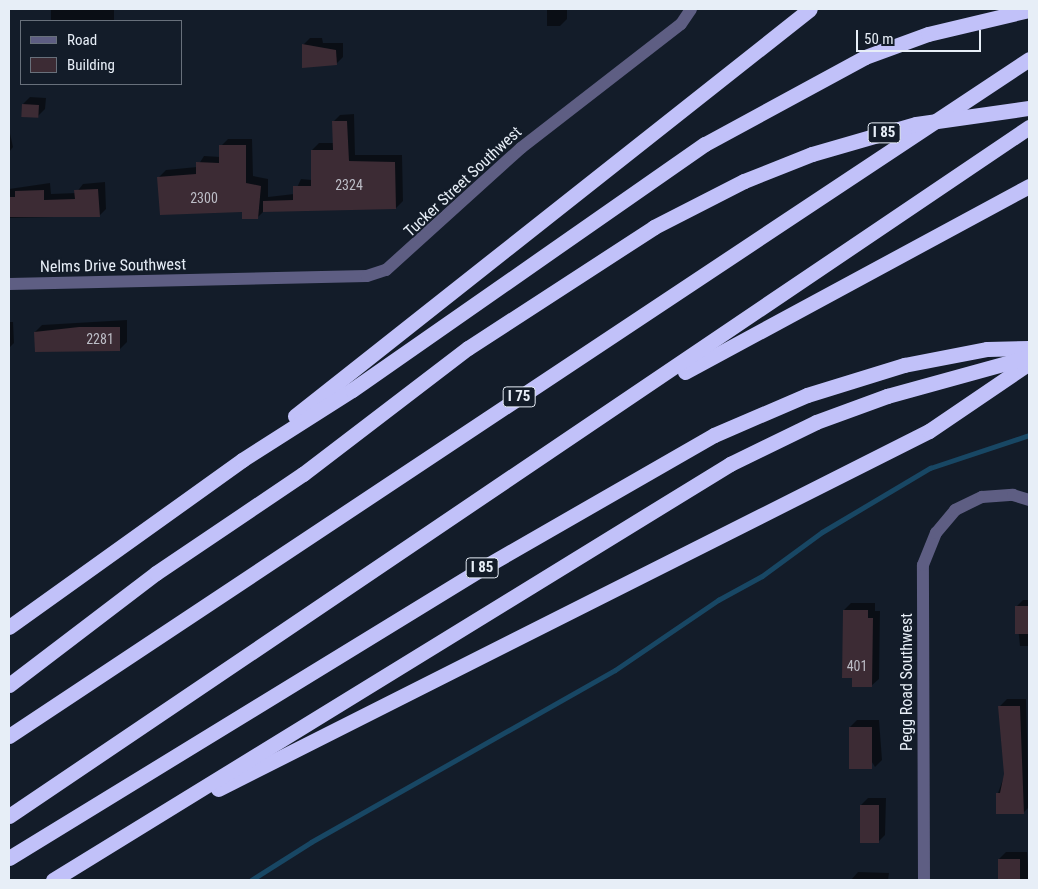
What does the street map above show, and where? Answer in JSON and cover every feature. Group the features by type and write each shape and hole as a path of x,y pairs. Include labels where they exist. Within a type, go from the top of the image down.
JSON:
{"highway":[{"path":"242,460 454,287 810,9"},
{"path":"9,627 242,460 352,390 705,144 865,57 983,19 1029,10"},
{"name":"I 75","path":"9,736 1029,59"},
{"name":"I 85","path":"9,685 156,573 303,474 468,348 654,227 744,181 812,154 907,126 1029,108"},
{"path":"9,816 618,408 1029,127"},
{"path":"618,408 1029,186"},
{"name":"I 85","path":"9,858 486,566 714,435 865,376 987,349 1029,348"},
{"path":"53,880 138,829 412,656 730,464 816,422 977,368 1029,357"},
{"path":"138,829 920,436 1006,383 1029,363"}],"street":[{"name":"Tucker Street Southwest","path":"218,279 366,276 386,270 521,148 681,24 691,9"},
{"name":"Nelms Drive Southwest","path":"9,284 218,279"},
{"name":"Pegg Road Southwest","path":"924,880 923,565 936,533 955,510 970,503 1013,495 1029,500"}],"building":[{"path":"302,44 336,50 337,65 302,68"},
{"path":"22,104 39,105 38,118 21,117"},
{"path":"332,121 347,121 349,161 395,162 396,209 263,212 263,201 293,200 293,186 311,186 311,150 333,150"},
{"path":"219,145 246,145 246,183 261,186 258,219 242,219 242,212 160,215 157,177 196,174 196,162 219,163"},
{"path":"98,189 100,217 9,217 9,197 15,197 15,191 44,190 44,200 75,199 74,190"},
{"path":"79,327 120,327 120,351 35,352 34,332"},
{"path":"1015,606 1029,606 1029,634 1015,634"},
{"path":"843,610 868,610 868,618 873,618 872,687 852,687 852,678 842,678"},
{"path":"998,706 1020,706 1024,814 996,814 996,793 1000,793 1004,774"},
{"path":"849,727 872,727 872,769 849,769"},
{"path":"860,805 879,805 879,843 860,843"},
{"path":"998,859 1020,859 1020,880 998,880"}],"waterway":[{"path":"251,880 311,842 615,670 718,600 762,576 822,532 930,468 1029,435"}]}
